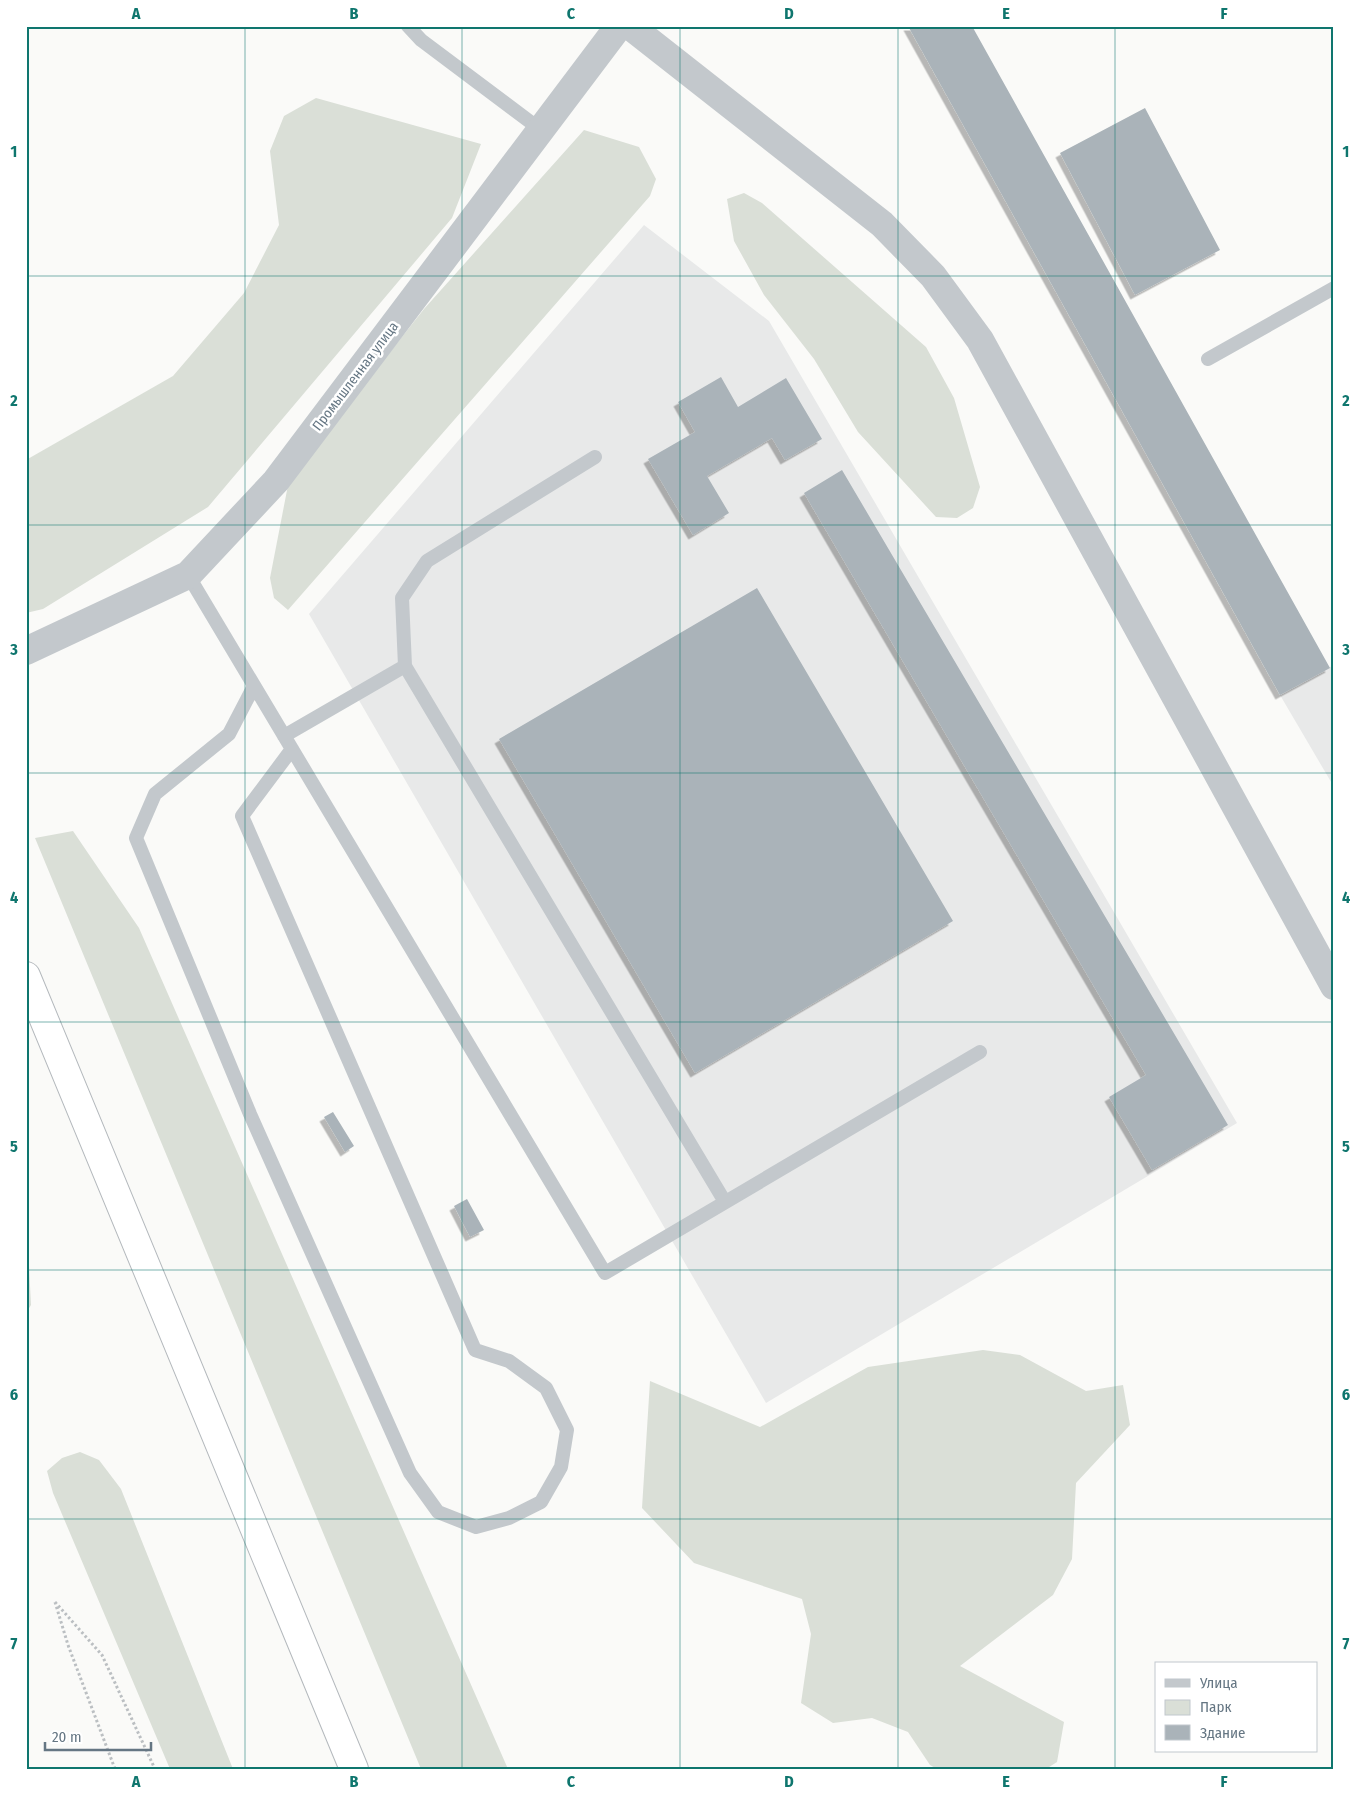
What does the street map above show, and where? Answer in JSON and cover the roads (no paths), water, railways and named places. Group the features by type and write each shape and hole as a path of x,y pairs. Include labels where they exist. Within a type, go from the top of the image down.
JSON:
{"highway":[{"path":"26,976 354,1769"}],"street":[{"name":"Промышленная улица","path":"26,652 188,575 276,481 619,26"},
{"path":"630,26 882,224 933,276 980,340 1334,986"}],"lane":[{"path":"408,26 421,40 540,130"},
{"path":"1208,359 1334,288"},
{"path":"596,458 427,561 402,598 405,666 725,1202"},
{"path":"188,575 605,1273 980,1052"},
{"path":"284,736 405,666"},
{"path":"254,686 229,734 155,794 136,838 250,1114 410,1474 438,1512 476,1527 509,1518 541,1502 561,1467 567,1430 546,1388 509,1361 474,1350 242,816 292,749"}]}
